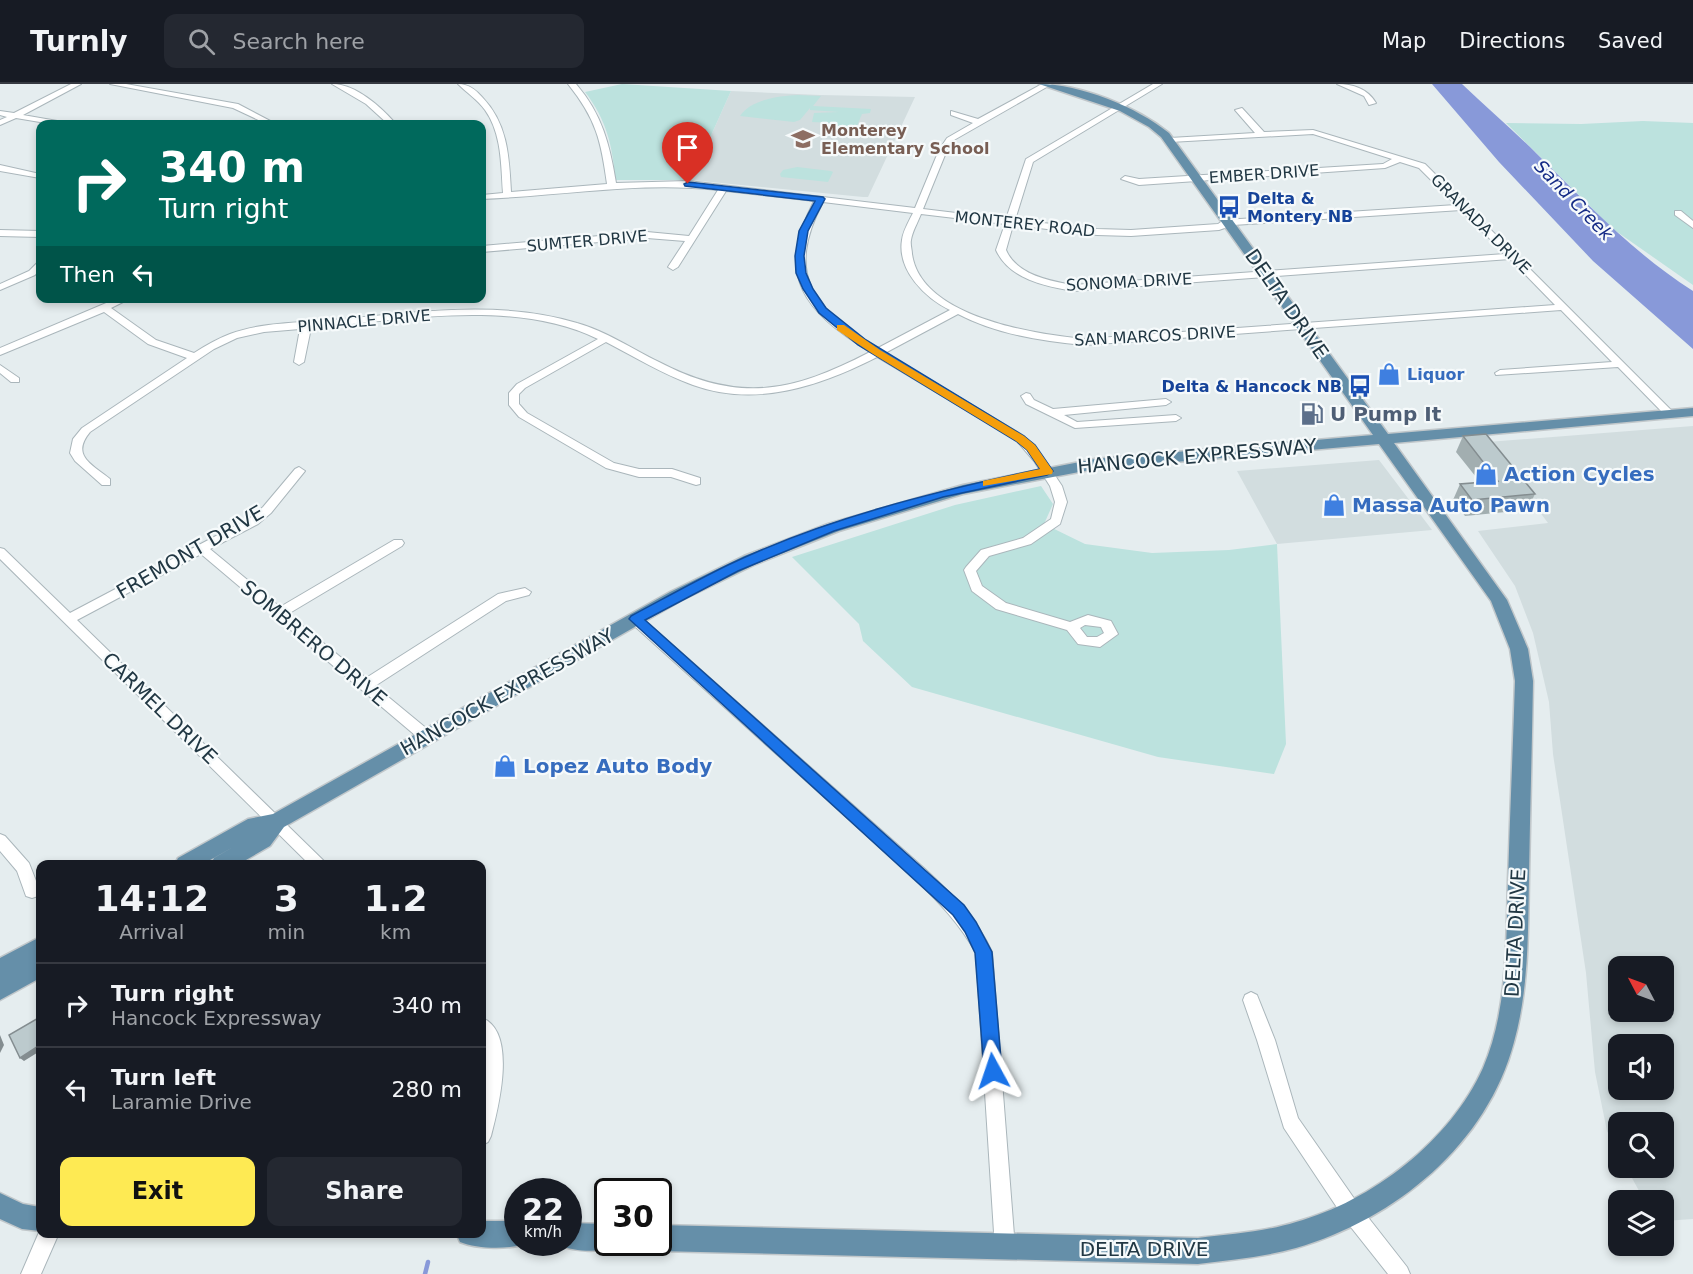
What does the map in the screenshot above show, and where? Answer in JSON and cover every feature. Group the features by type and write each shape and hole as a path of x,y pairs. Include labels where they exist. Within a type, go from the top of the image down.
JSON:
{"main road":[{"name":"DELTA DRIVE","path":"672,1238 1198,1251 1250,1245 1298,1235 1353,1214 1398,1184 1429,1158 1458,1127 1481,1094 1503,1041 1512,1004 1516,960 1524,681 1519,649 1511,626 1490,587 1170,140 1150,123 1117,108 1046,84"},
{"name":"HANCOCK EXPRESSWAY","path":"192,860 255,825 277,821 635,619 733,568 830,528 941,494 1047,471 1130,461 1693,412"},
{"name":"HANCOCK EXPRESSWAY","path":"228,860 263,840 277,821"},
{"path":"0,969 36,948"},
{"path":"0,990 36,969"},
{"path":"0,1206 22,1216 36,1218"},
{"path":"486,1233 504,1234"}],"street":[{"path":"0,123 77,84"},
{"path":"114,84 235,106 264,120"},
{"path":"336,84 369,102 388,120"},
{"path":"345,87 355,84"},
{"path":"462,84 485,104 502,134 507,195"},
{"path":"572,84 586,100 604,134 612,187"},
{"name":"SAN MARCOS DRIVE","path":"1046,84 958,132 947,143 906,240 908,264 920,284 958,310 1012,332 1033,337 1084,342 1564,307"},
{"name":"SONOMA DRIVE","path":"1158,84 1029,160 1001,250 1006,261 1040,281 1078,287 1514,256"},
{"path":"1341,84 1367,94 1372,102"},
{"path":"1239,110 1260,133"},
{"path":"0,112 39,120"},
{"path":"954,113 978,122"},
{"name":"GRANADA DRIVE","path":"1170,140 1260,133 1312,132 1422,166 1671,414"},
{"name":"EMBER DRIVE","path":"1125,179 1139,182 1385,166 1401,158"},
{"path":"0,168 36,175"},
{"name":"MONTEREY ROAD","path":"486,197 663,184 724,188 820,199 826,202 919,209 1112,233 1215,228 1230,223 1464,207"},
{"path":"673,267 724,188"},
{"path":"820,199 804,231 799,256 801,273 808,289 822,310 848,333 876,352 1020,438 1031,448 1047,471 1061,502 1056,521 1027,541 985,552 970,570 976,588 1000,606 1072,627"},
{"path":"1693,212 1678,213 1693,225"},
{"path":"0,233 36,234"},
{"name":"SUMTER DRIVE","path":"486,249 647,235 692,239"},
{"path":"0,287 32,273 36,268"},
{"path":"0,352 116,303"},
{"path":"105,308 152,342 195,357"},
{"name":"PINNACLE DRIVE","path":"106,482 76,455 74,447 78,438 86,430 195,357 222,341 241,334 470,311 574,324 682,380 711,388 756,392 798,386 829,375 958,310"},
{"path":"299,362 306,326"},
{"path":"605,339 521,386 514,393 513,405 523,415 610,466 639,473 672,473 696,481"},
{"path":"1500,374 1621,364"},
{"path":"0,368 15,380"},
{"path":"1026,396 1030,402 1075,425 1176,418"},
{"path":"1050,413 1166,402"},
{"name":"FREMONT DRIVE","path":"69,620 254,521 267,510 299,471"},
{"path":"279,613 398,543"},
{"name":"SOMBRERO DRIVE","path":"202,549 427,737"},
{"name":"CARMEL DRIVE","path":"0,552 315,860"},
{"path":"366,685 502,597 525,592"},
{"path":"635,619 920,874 958,910 971,927 984,952 1005,1248"},
{"path":"0,840 24,868 32,891"},
{"path":"1251,1000 1266,1040 1290,1122 1353,1214 1400,1274"},
{"path":"486,1034 492,1047 494,1075 486,1116"},
{"path":"31,1274 47,1238"}],"shaded area":[{"name":"Monterey Elementary School","path":"731,91 915,97 868,197 863,197 691,180"},
{"path":"1693,426 1693,1219 1674,1220 1674,1190 1639,1190 1632,1178 1674,1178 1674,1112 1608,1112 1608,1133 1607,1131 1595,1072 1586,973 1553,754 1549,702 1533,633 1515,586 1478,531 1548,523 1487,442"},
{"name":"Massa Auto Pawn","path":"1379,460 1432,530 1277,544 1237,471"}],"green space":[{"path":"622,84 731,91 691,180 615,180 607,133 598,112 585,92"},
{"path":"798,95 821,96 813,106 871,109 870,113 862,114 854,133 832,130 833,123 812,122 814,113 839,112 810,110 810,108 800,120 794,122 740,116 758,102"},
{"path":"1643,121 1693,123 1693,285 1613,229 1506,123 1581,124"},
{"path":"797,167 833,172 828,182 781,177 783,170"},
{"path":"1041,486 1053,504 1044,524 1085,544 1152,553 1229,550 1277,544 1286,744 1274,774 1158,757 912,687 863,641 859,624 792,557 955,505"}],"water":[{"name":"Sand Creek","path":"1432,84 1462,84 1630,243 1693,291 1693,349 1593,261 1499,162"}],"building":[{"path":"1486,434 1535,494 1472,500 1460,484 1498,481 1463,436"},
{"path":"36,1019 36,1048 20,1058 9,1035"}],"waterway":[{"path":"425,1274 428,1262"}],"slow traffic":[{"path":"841,328 876,352 1020,438 1031,448 1047,471 987,483"}],"place":[{"name":"Monterey Elementary School","path":"803,139"},
{"name":"Delta & Montery NB","path":"1229,207"},
{"name":"Liquor","path":"1389,374"},
{"name":"Delta & Hancock NB","path":"1360,386"},
{"name":"U Pump It","path":"1312,414"},
{"name":"Action Cycles","path":"1486,474"},
{"name":"Massa Auto Pawn","path":"1334,505"},
{"name":"Lopez Auto Body","path":"505,766"}],"route":[{"path":"688,184 820,199 804,231 799,256 801,273 808,289 822,310 835,323 876,352 1020,438 1031,448 1047,471 941,494 830,528 750,560 635,619 741,712 958,910 971,927 984,952 993,1071"}]}
